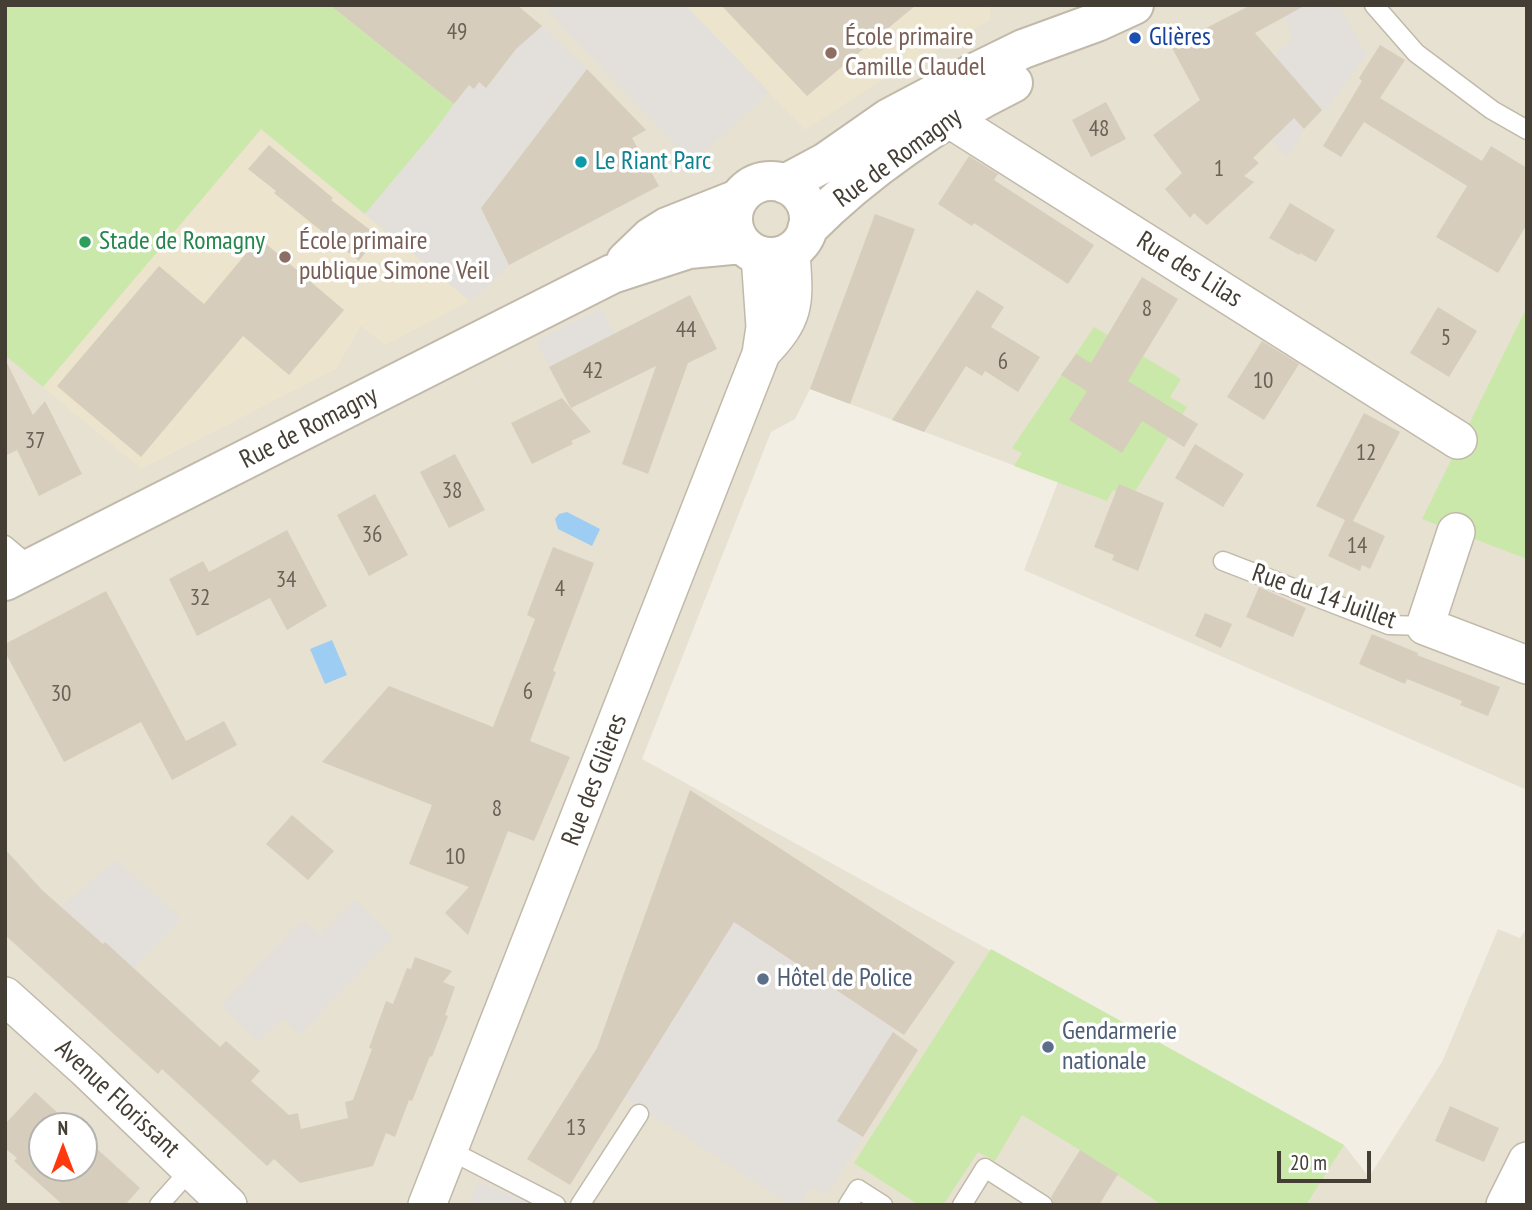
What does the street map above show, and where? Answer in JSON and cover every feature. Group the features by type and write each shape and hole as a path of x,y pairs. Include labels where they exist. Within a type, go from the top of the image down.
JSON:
{"street":[{"name":"Rue de Romagny","path":"14,564 612,274 689,249 775,245 845,192 935,109 1023,49 1097,22 1134,5"},
{"name":"Rue de Romagny","path":"785,184 826,162 871,129 935,109"},
{"name":"Rue des Lilas","path":"935,109 1458,440"},
{"path":"775,181 785,184 799,193 809,213 775,245 733,225 738,199 750,187 760,182 775,181"},
{"name":"Rue de Romagny","path":"612,274 660,232 691,216 738,199"},
{"name":"Rue des Glières","path":"427,1205 761,354 775,245"},
{"name":"Rue du 14 Juillet","path":"1456,532 1425,626 1527,665"},
{"name":"Avenue Florissant","path":"5,996 86,1069 228,1205"},
{"path":"1505,1205 1527,1161"}],"lane":[{"path":"1374,5 1416,52 1492,110 1527,130"},
{"name":"Rue du 14 Juillet","path":"1223,561 1389,625 1425,626"},
{"path":"580,1205 639,1114"},
{"path":"449,1150 556,1205"},
{"path":"961,1205 985,1168 1043,1205"},
{"path":"159,1205 191,1169"},
{"path":"848,1205 858,1189 883,1205"}],"shaded area":[{"path":"5,5 1527,5 1527,790 1024,570 1058,482 810,389 795,419 771,432 642,759 1344,1145 1369,1177 1442,1062 1498,929 1520,938 1527,928 1527,1205 5,1205"},
{"path":"553,5 685,5 769,92 691,161 548,10"},
{"name":"École primaire Camille Claudel","path":"685,5 991,6 990,20 874,85 805,130"},
{"path":"1281,5 1338,5 1366,54 1326,110 1322,110 1304,129 1287,158 1228,94 1294,39"},
{"path":"542,26 587,69 481,208 509,265 470,301 365,214 469,85 474,89 479,82 486,88 520,46"},
{"name":"École primaire publique Simone Veil","path":"261,129 470,301 385,345 361,326 336,369 141,469 43,387"},
{"path":"600,308 615,334 549,367 537,340"},
{"path":"116,860 181,919 133,968 61,907"},
{"path":"354,900 393,937 300,1034 283,1018 259,1042 221,1005 302,920 319,936"},
{"path":"734,922 895,1029 837,1121 863,1137 826,1195 811,1186 800,1205 791,1205 625,1097"},
{"path":"478,1182 530,1203 470,1205"}],"green space":[{"name":"Stade de Romagny","path":"5,5 330,5 454,104 365,214 261,129 43,387 5,355"},
{"path":"1527,307 1527,559 1422,519"},
{"path":"1094,327 1181,379 1170,397 1187,407 1131,498 1113,490 1107,501 1014,466 1022,453 1012,448"},
{"name":"Gendarmerie nationale","path":"991,949 1344,1145 1306,1205 1162,1205 1022,1115 995,1161 978,1152 943,1205 919,1205 854,1163"}],"water":[{"path":"567,512 600,529 592,546 558,529 555,519 559,514"},
{"path":"332,640 347,675 325,684 310,649"}],"building":[{"path":"330,5 517,5 542,26 516,49 486,88 479,82 474,89 469,85 454,104"},
{"path":"721,5 916,5 807,96"},
{"path":"1251,5 1306,5 1255,33 1322,110 1304,129 1294,118 1253,158 1259,163 1244,176 1254,182 1207,225 1194,213 1190,218 1165,189 1182,173 1153,135 1200,100 1171,46"},
{"path":"1380,45 1405,60 1380,98 1482,161 1491,146 1527,168 1527,224 1498,273 1436,237 1467,186 1364,122 1341,157 1323,146"},
{"name":"Le Riant Parc","path":"587,69 646,130 632,138 659,186 509,265 481,208"},
{"path":"1106,102 1126,139 1091,157 1072,120"},
{"path":"269,145 333,198 331,200 378,236 359,261 248,169"},
{"path":"969,156 998,174 994,180 1094,245 1068,284 974,223 972,226 938,204"},
{"path":"1290,203 1335,230 1316,262 1269,238"},
{"path":"875,214 915,229 850,404 810,389"},
{"path":"259,238 344,310 289,375 243,336 141,457 57,386 159,266 204,304"},
{"path":"1142,277 1178,299 1128,381 1198,424 1184,447 1142,421 1122,453 1069,420 1087,391 1061,375 1076,354 1091,363"},
{"path":"977,290 1004,307 991,327 1040,357 1018,392 985,371 982,376 966,366 924,432 892,420"},
{"path":"690,295 717,349 688,363 648,474 622,464 656,366 571,408 549,367"},
{"path":"1438,307 1477,331 1449,377 1410,353"},
{"path":"1262,341 1299,364 1264,420 1227,397"},
{"path":"5,359 33,415 45,401 82,474 39,496 17,450 5,456"},
{"path":"562,398 591,432 532,464 511,423"},
{"path":"1364,413 1400,432 1353,521 1385,536 1370,569 1362,565 1360,571 1328,556 1345,520 1316,506"},
{"path":"1195,444 1244,474 1223,507 1175,478"},
{"path":"455,454 485,510 449,528 420,472"},
{"path":"1119,484 1164,503 1138,571 1112,560 1114,555 1094,547"},
{"path":"375,494 408,555 369,576 337,515"},
{"path":"287,530 327,606 287,630 270,598 197,636 169,579 203,561 209,572"},
{"path":"553,547 594,563 530,741 570,757 534,841 508,831 468,935 445,913 469,887 409,864 432,805 322,762 389,686 493,727 535,619 527,615"},
{"path":"1259,587 1306,608 1293,637 1246,617"},
{"path":"106,591 186,741 224,721 237,745 172,780 141,722 64,762 5,652 5,644"},
{"path":"1205,613 1232,624 1221,648 1195,636"},
{"path":"1372,634 1418,653 1417,655 1500,687 1488,716 1460,705 1462,701 1407,679 1405,684 1359,664"},
{"path":"690,790 955,962 904,1035 734,922 570,1185 527,1159 597,1048"},
{"path":"292,815 334,851 308,880 266,844"},
{"path":"5,849 42,890 103,944 105,942 220,1047 226,1041 260,1071 251,1081 289,1115 298,1113 301,1129 348,1118 345,1102 353,1100 386,1001 393,1004 407,968 411,969 415,957 452,971 443,982 455,987 445,1015 448,1016 432,1057 430,1056 412,1101 409,1100 395,1137 386,1133 373,1166 300,1183 274,1159 267,1166 162,1069 158,1074 5,935"},
{"path":"893,1032 918,1050 863,1137 837,1121"},
{"path":"35,1092 57,1112 28,1112 28,1174 14,1161 17,1158 5,1148 5,1124"},
{"path":"1450,1106 1499,1128 1484,1162 1435,1141"},
{"path":"98,1150 140,1188 125,1205 63,1205 37,1182 98,1182"},
{"path":"1080,1150 1118,1174 1099,1205 1054,1205 1051,1197"}],"place":[{"name":"Glières","path":"1135,38"},
{"name":"École primaire Camille Claudel","path":"831,53"},
{"name":"Le Riant Parc","path":"581,162"},
{"name":"Stade de Romagny","path":"85,242"},
{"name":"École primaire publique Simone Veil","path":"285,257"},
{"name":"Hôtel de Police","path":"763,979"},
{"name":"Gendarmerie nationale","path":"1048,1047"}]}
